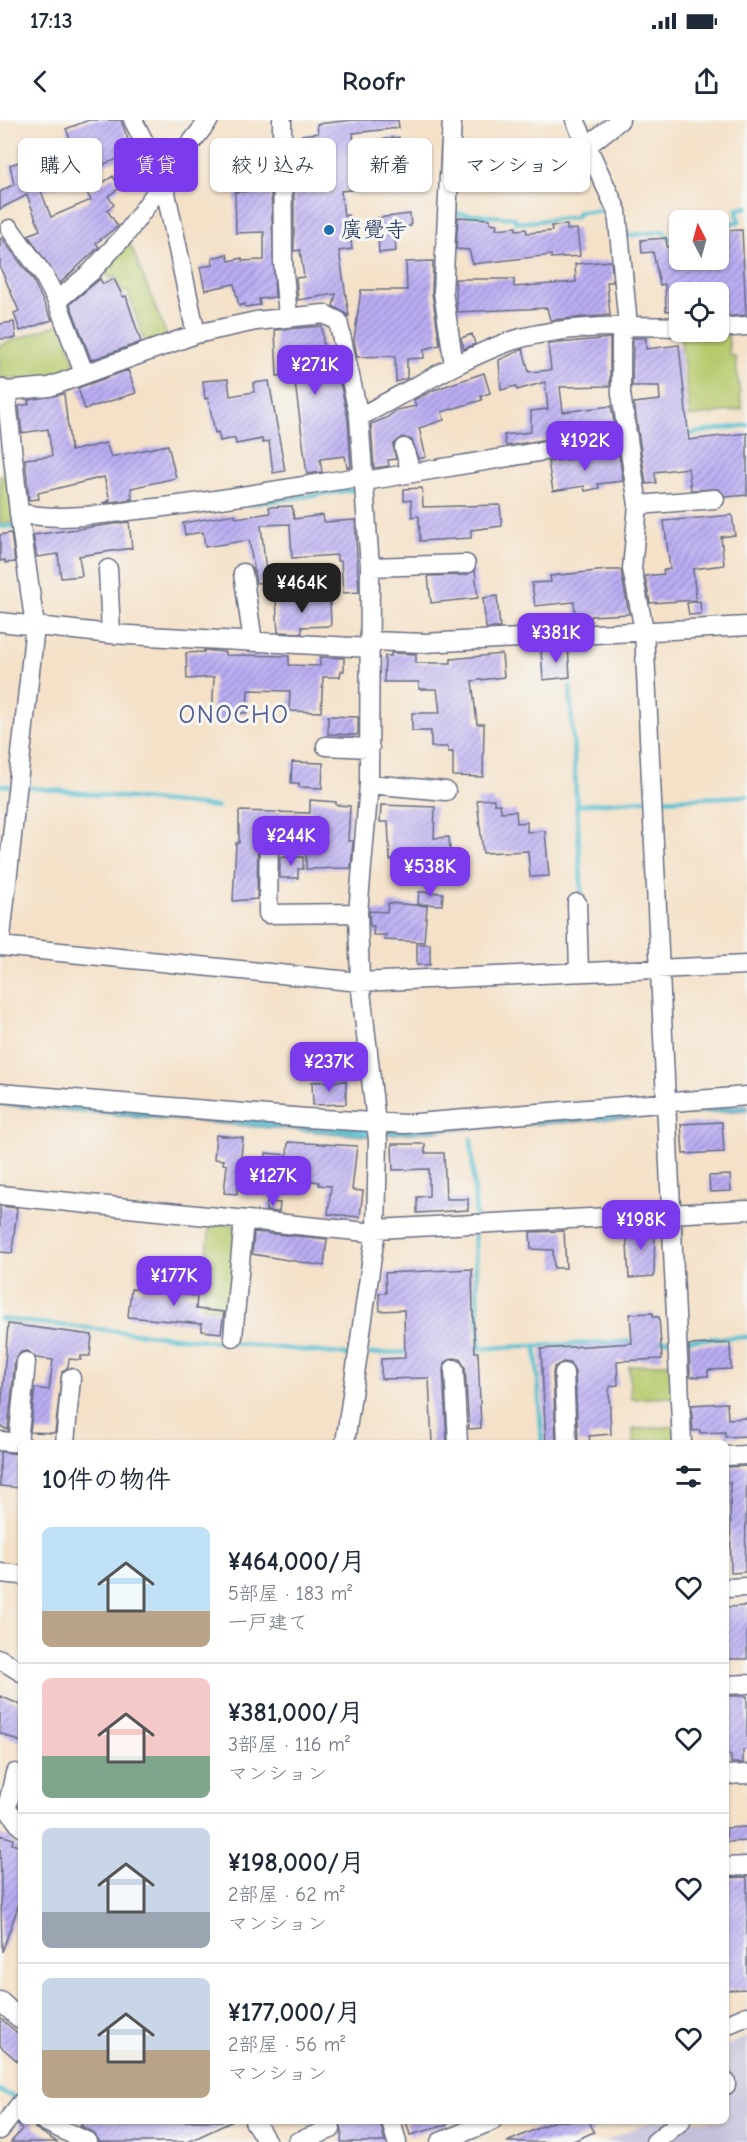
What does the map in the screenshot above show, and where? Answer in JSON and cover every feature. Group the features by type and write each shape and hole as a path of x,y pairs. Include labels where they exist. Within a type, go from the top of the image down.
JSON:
{"street":[{"path":"134,120 143,138"},
{"path":"195,138 209,120"},
{"path":"282,120 283,261 288,317"},
{"path":"452,120 443,292 454,365"},
{"path":"574,120 583,138"},
{"path":"590,144 620,120"},
{"path":"590,152 617,211 628,325 621,336 621,394 638,505 632,569 644,630 682,1440"},
{"path":"57,301 91,272 126,234 156,192"},
{"path":"166,192 196,334"},
{"path":"9,230 43,274 57,301 84,373"},
{"path":"345,1440 376,1231 376,1128 360,982 358,913 369,784 370,567 360,417 338,321 324,315 288,317 196,334 49,387 3,389 35,626 0,946 360,982 747,965"},
{"path":"360,417 454,365 513,341 559,332 628,325 669,327"},
{"path":"729,327 747,326"},
{"path":"19,513 43,518 190,504 411,473 628,437"},
{"path":"404,448 411,473"},
{"path":"638,505 715,499"},
{"path":"370,567 466,564"},
{"path":"108,569 111,634"},
{"path":"243,573 253,642"},
{"path":"0,622 111,634 253,642 371,645 747,626"},
{"path":"326,746 370,748"},
{"path":"369,784 446,791"},
{"path":"269,832 268,914 358,913"},
{"path":"577,903 579,972"},
{"path":"0,1093 376,1128 404,1124 666,1108 747,1096"},
{"path":"0,1195 376,1231 747,1210"},
{"path":"233,1337 244,1220"},
{"path":"13,1442 26,1362"},
{"path":"454,1369 458,1440"},
{"path":"564,1373 567,1440"},
{"path":"65,1440 71,1377"},
{"path":"729,1456 747,1455"},
{"path":"0,1573 18,1575"},
{"path":"729,1588 747,1587"},
{"path":"0,1659 18,1670"},
{"path":"729,1686 747,1684"},
{"path":"12,1768 7,1808 18,1823"},
{"path":"729,1775 747,1774"},
{"path":"729,1867 747,1866"},
{"path":"0,2002 18,2017"},
{"path":"729,2024 747,2016"},
{"path":"0,2130 15,2107"},
{"path":"50,2124 88,2142"},
{"path":"256,2124 267,2142"},
{"path":"393,2124 397,2142"},
{"path":"440,2142 458,2128 477,2124"},
{"path":"655,2142 677,2124"},
{"path":"297,2142 331,2131"}],"shaded area":[{"path":"747,2037 747,2142 605,2142 644,2124 729,2124 729,2045"}],"green space":[{"path":"128,238 168,339 146,346 128,292 122,293 115,277 109,279 102,264"},
{"path":"62,323 77,370 39,379 0,378 0,345"},
{"path":"681,342 729,342 730,356 735,356 742,409 690,417"},
{"path":"9,474 15,522 0,524 0,475"},
{"path":"210,1223 241,1226 232,1310 202,1307"},
{"path":"674,1363 676,1397 631,1399 629,1366"},
{"path":"679,1426 680,1440 634,1440 633,1429"}],"water":[{"path":"0,1100 459,1126 747,1105 747,1110 366,1136 0,1105"}],"building":[{"path":"89,120 121,120 128,138 114,138 114,160 102,165 102,138 70,138 66,129"},
{"path":"353,120 398,120 399,128 353,133 353,138 348,138 348,190 341,191 344,216 348,215 352,249 339,251 349,316 333,306 336,294 298,300 296,278 304,277 300,250 294,251 294,192 336,192 336,138 302,138 302,135 318,133 317,124"},
{"path":"18,162 18,192 41,192 51,217 91,200 87,193 102,192 102,183 113,176 114,178 114,192 108,196 114,205 107,210 118,226 96,243 99,247 60,283 28,235 40,230 27,195 0,209 0,192 14,184 10,165"},
{"path":"235,192 271,192 275,297 259,299 260,305 239,306 234,284 205,290 200,267 213,265 212,258 227,254 229,261 242,258 242,261 264,260 264,232 236,233"},
{"path":"410,214 411,226 394,228 396,251 379,253 377,218"},
{"path":"458,217 490,219 490,223 497,224 496,229 516,227 516,230 526,229 527,233 552,231 551,226 567,225 567,230 577,229 580,256 551,258 551,255 473,264 469,250 456,249"},
{"path":"742,230 746,315 729,316 729,282 669,282 669,311 666,311 665,284 660,285 653,252 642,253 641,240 666,238 667,247 669,247 669,270 729,270 729,231"},
{"path":"2,238 33,280 52,320 20,331 14,313 19,311 0,267 0,239"},
{"path":"433,261 432,293 440,345 424,349 424,358 407,359 407,378 396,382 395,356 357,357 354,340 361,290 407,290 406,262"},
{"path":"611,261 613,282 607,282 610,315 550,320 547,308 457,312 455,279 514,279 514,287 576,282 575,264"},
{"path":"100,279 103,284 114,279 123,297 126,296 141,342 91,360 70,304"},
{"path":"14,322 16,338 0,339 0,324"},
{"path":"322,326 325,373 338,372 348,419 351,467 347,467 345,456 320,459 322,472 307,474 294,375 277,376 275,330"},
{"path":"472,334 475,344 464,349 461,338"},
{"path":"610,338 610,386 560,387 563,412 611,406 615,426 565,432 566,436 506,446 504,435 531,432 531,411 548,409 545,382 517,390 516,386 501,390 499,360 523,349 529,372 551,370 548,344"},
{"path":"633,338 646,338 646,349 679,345 689,440 747,433 747,495 726,497 719,489 691,490 688,468 655,472 656,483 646,484 634,403 660,400 659,386 632,386"},
{"path":"128,370 136,393 85,409 78,388"},
{"path":"484,373 490,393 481,396 482,400 442,412 444,420 419,428 426,457 419,459 412,440 402,437 393,445 396,459 388,460 389,466 374,468 371,424 386,418 397,410 416,406 414,400 434,390"},
{"path":"228,379 230,396 254,392 253,383 269,381 285,471 273,473 269,441 262,443 262,439 236,444 235,438 220,441 218,432 215,433 208,398 205,399 203,381"},
{"path":"64,394 71,451 106,443 111,457 168,445 176,478 131,488 132,499 103,503 110,500 104,477 38,493 39,499 29,500 25,459 52,456 48,429 22,433 19,406 29,404 28,400"},
{"path":"619,454 623,481 598,484 599,488 585,491 584,486 553,491 548,462"},
{"path":"422,488 423,507 500,505 502,526 471,530 471,538 420,541 419,516 412,517 411,500 404,501 404,489"},
{"path":"292,506 294,519 323,515 324,522 355,520 359,592 343,593 341,561 337,561 337,555 292,558 290,524 261,525 267,582 256,583 249,540 205,547 203,532 185,535 183,523 235,514 236,518 270,513 269,507"},
{"path":"732,515 735,535 721,537 724,565 693,569 696,600 650,603 645,576 664,574 663,570 670,569 664,521"},
{"path":"129,522 132,548 79,556 82,576 61,578 58,554 37,557 33,535"},
{"path":"11,533 15,562 5,563 5,560 0,561 0,535"},
{"path":"475,570 478,598 431,603 428,576 466,575"},
{"path":"621,570 629,614 591,616 591,623 576,624 574,602 535,606 532,583 551,582 550,576"},
{"path":"497,596 500,628 486,628 483,598"},
{"path":"276,599 330,600 331,626 302,627 302,633 278,632"},
{"path":"700,601 701,614 689,615 687,603"},
{"path":"568,647 570,677 543,680 541,650"},
{"path":"204,650 225,652 225,655 289,656 289,665 320,666 320,657 344,658 344,671 341,671 340,677 323,677 321,712 289,711 290,691 248,690 247,713 228,713 228,721 212,720 214,677 187,679 186,653 204,652"},
{"path":"391,653 416,654 416,663 451,663 451,659 502,654 504,677 472,681 477,724 484,724 483,777 453,776 453,752 448,752 448,747 431,747 431,731 412,731 412,713 440,713 437,689 419,689 419,682 384,682 385,656 391,656"},
{"path":"328,716 358,717 358,735 328,734"},
{"path":"292,762 323,763 322,788 299,787 299,783 291,783"},
{"path":"494,799 494,804 500,804 501,812 516,811 517,823 527,822 527,832 545,831 549,876 530,877 528,851 483,853 477,800"},
{"path":"310,800 336,802 336,805 350,806 348,841 353,841 351,868 306,869 306,832 280,832 275,823 264,822 258,832 257,899 233,901 236,843 239,843 239,811 310,813"},
{"path":"381,805 435,807 434,838 449,837 450,850 428,852 428,864 409,865 409,859 390,860 388,822 380,822"},
{"path":"280,857 303,857 303,869 298,869 298,878 280,878"},
{"path":"419,892 443,893 442,905 418,904"},
{"path":"388,903 427,906 424,942 385,940 386,935 373,935 374,926 370,926 369,911 387,912"},
{"path":"417,944 430,944 430,965 417,965"},
{"path":"346,1081 346,1104 313,1105 312,1082"},
{"path":"722,1122 724,1152 683,1154 681,1124"},
{"path":"216,1135 243,1138 237,1194 224,1193 227,1165 223,1164 224,1160 214,1159"},
{"path":"288,1142 357,1146 352,1190 363,1191 360,1217 328,1214 331,1186 319,1185 319,1182 263,1174 266,1153 287,1155"},
{"path":"392,1144 425,1144 425,1153 444,1153 446,1199 468,1199 468,1210 417,1213 417,1197 429,1196 429,1169 393,1170"},
{"path":"730,1175 731,1191 710,1192 709,1176"},
{"path":"267,1202 280,1203 279,1212 266,1211"},
{"path":"0,1206 17,1208 12,1253 0,1252"},
{"path":"655,1226 654,1276 629,1278 626,1228"},
{"path":"564,1231 566,1268 554,1268 553,1250 531,1249 530,1232"},
{"path":"254,1232 327,1239 324,1266 252,1254"},
{"path":"472,1269 481,1428 469,1429 465,1368 460,1359 453,1358 444,1363 447,1440 432,1440 429,1378 381,1379 381,1359 405,1358 404,1310 380,1311 379,1293 386,1293 385,1273"},
{"path":"176,1276 188,1277 186,1295 197,1296 196,1309 224,1312 221,1333 202,1331 202,1324 128,1317 131,1289 175,1293"},
{"path":"653,1313 653,1317 659,1317 662,1359 617,1361 618,1385 611,1386 609,1390 611,1434 589,1436 590,1440 578,1440 575,1372 570,1363 563,1362 554,1367 556,1440 546,1440 541,1349 632,1343 630,1314"},
{"path":"8,1324 92,1335 90,1356 81,1356 81,1360 69,1359 68,1367 62,1372 55,1433 30,1432 35,1388 49,1390 53,1360 36,1358 28,1351 21,1352 15,1360 8,1430 0,1426"},
{"path":"730,1343 731,1369 708,1370 708,1376 690,1377 689,1345"},
{"path":"727,1403 728,1419 747,1418 747,1436 725,1437 725,1432 693,1431 691,1405"},
{"path":"0,1452 18,1454 18,1488 0,1486"},
{"path":"747,1466 745,1572 731,1573 729,1467"},
{"path":"747,1606 747,1659 729,1659 729,1607"},
{"path":"0,1696 18,1704 18,1741 0,1733"},
{"path":"729,1696 747,1696 747,1749 743,1750 743,1763 731,1763 731,1755 729,1755"},
{"path":"747,1827 747,1841 729,1842 729,1828"},
{"path":"0,1835 13,1839 12,1844 18,1846 18,1907 2,1952"},
{"path":"747,1877 747,1989 729,1990 729,1878"},
{"path":"0,2018 18,2033 18,2061 0,2046"},
{"path":"33,2124 35,2128 57,2142 11,2142 22,2129 18,2125"},
{"path":"82,2124 227,2124 188,2142 100,2142 93,2132 81,2126"},
{"path":"340,2124 381,2124 385,2142 341,2142"},
{"path":"407,2124 447,2124 447,2125 410,2135"},
{"path":"547,2124 590,2124 594,2132 571,2142 507,2142"}],"waterway":[{"path":"729,223 739,222 737,209 747,207"},
{"path":"452,213 515,218 516,223 576,217 578,212 611,210"},
{"path":"627,232 627,236 663,231 669,238"},
{"path":"683,435 747,425"},
{"path":"243,505 358,489"},
{"path":"29,525 50,525"},
{"path":"0,527 15,526"},
{"path":"570,686 582,899"},
{"path":"0,785 9,786"},
{"path":"24,787 217,807"},
{"path":"656,800 747,796"},
{"path":"577,805 646,800"},
{"path":"471,1138 476,1218"},
{"path":"474,1229 480,1349"},
{"path":"0,1319 349,1355"},
{"path":"682,1340 747,1337"},
{"path":"655,1341 671,1340"},
{"path":"469,1349 637,1341"},
{"path":"536,1346 542,1440"},
{"path":"370,1354 410,1352"},
{"path":"729,1520 747,1519"},
{"path":"0,2091 17,2098"}],"place":[{"name":"廣覺寺","path":"329,230"}],"district":[{"name":"ONOCHO","path":"234,715"}]}
